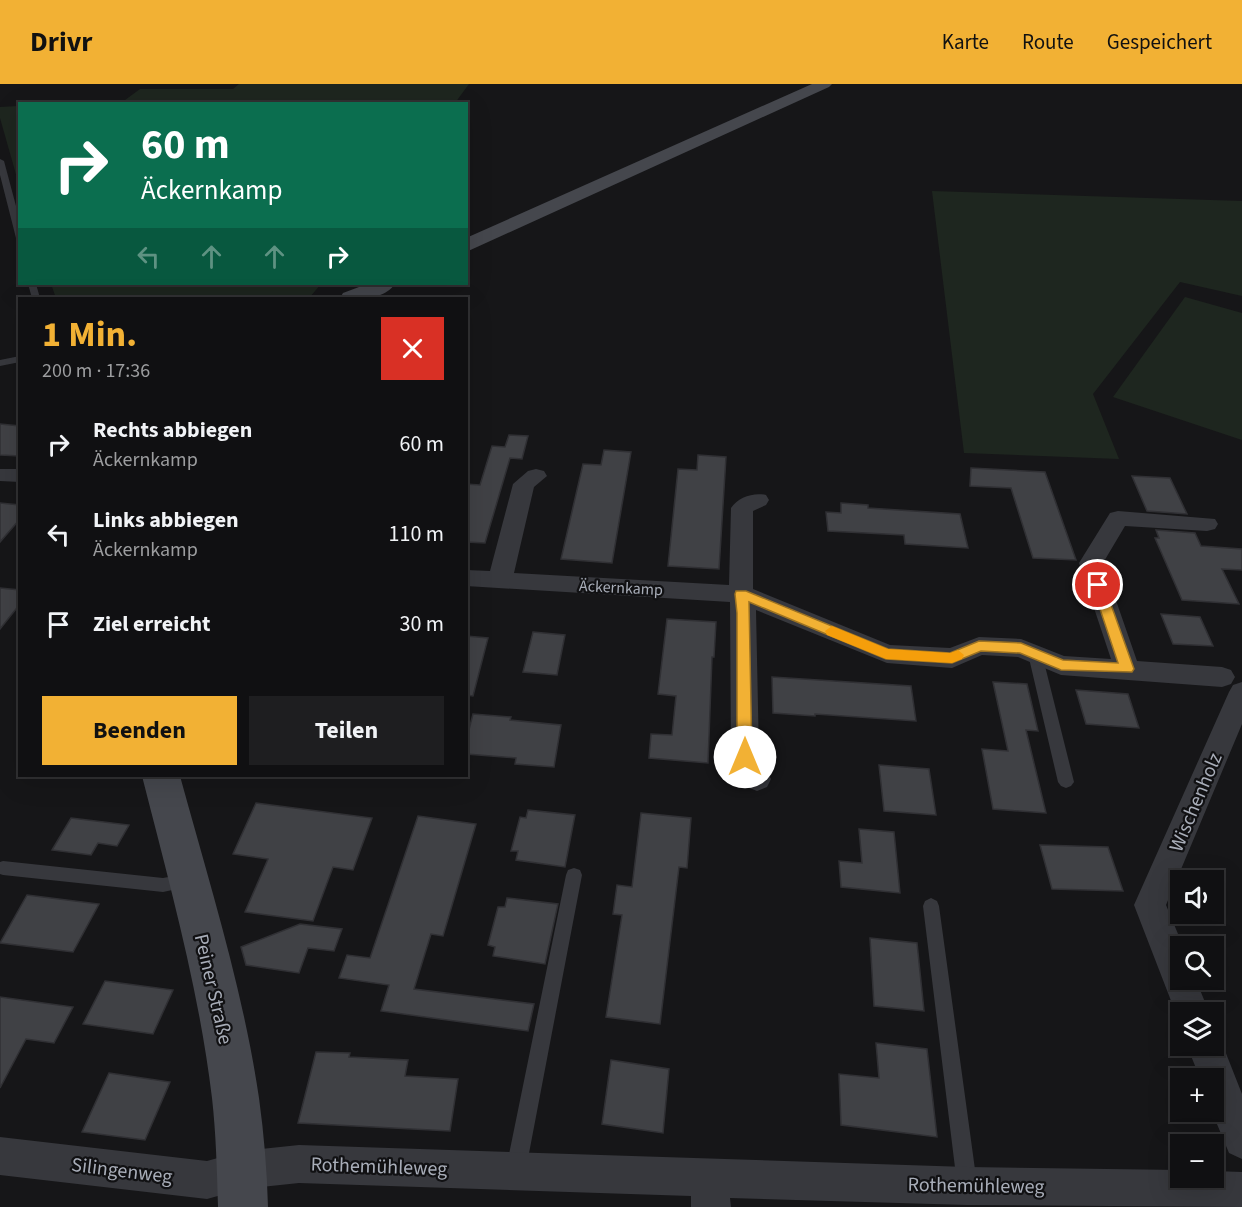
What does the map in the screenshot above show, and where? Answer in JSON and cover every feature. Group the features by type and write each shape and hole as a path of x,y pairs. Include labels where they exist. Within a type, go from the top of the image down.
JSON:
{"main road":[{"path":"468,245 824,84"},
{"path":"353,297 382,285"},
{"name":"Peiner Straße","path":"161,777 222,1018 237,1105 243,1189"}],"street":[{"path":"0,475 18,476"},
{"path":"500,580 524,484 536,476"},
{"path":"757,778 745,757 744,613 741,594 742,508 758,500"},
{"path":"1127,669 1091,564 1118,518 1207,524"},
{"name":"Äckernkamp","path":"468,578 741,594 886,654 952,658 979,646 1021,648 1061,665 1127,669 1232,685"},
{"name":"Wischenholz","path":"1188,1002 1150,905 1232,685"},
{"path":"1209,1056 1242,1140"},
{"name":"Silingenweg","path":"0,1156 207,1180 243,1189"},
{"name":"Rothemühleweg","path":"243,1189 299,1164 516,1171 710,1192 967,1186 1050,1197 1242,1191"}],"lane":[{"path":"0,161 18,231"},
{"path":"8,194 18,192"},
{"path":"0,363 18,359"},
{"path":"1035,654 1066,782"},
{"path":"3,868 163,885 188,881"},
{"path":"516,1171 574,875"},
{"path":"931,906 967,1186"}],"shaded area":[{"path":"239,84 469,84 456,102 122,102 140,89 233,89"},
{"path":"18,106 18,181 0,118 0,107"},
{"path":"932,191 1242,201 1242,296 1180,282 1093,394 1119,459 964,453"},
{"path":"51,285 320,285 310,297 56,297"},
{"path":"1185,297 1242,313 1242,440 1113,397"}],"building":[{"path":"0,424 18,426 18,456 0,455"},
{"path":"509,435 528,436 522,459 510,458 485,543 468,542 468,484 480,485 492,446 505,447"},
{"path":"604,450 631,452 612,563 561,559 583,464 601,465"},
{"path":"698,455 726,457 719,569 668,566 678,469 697,470"},
{"path":"971,468 1045,472 1076,560 1033,558 1011,488 970,486"},
{"path":"1132,476 1170,478 1187,514 1147,511"},
{"path":"0,503 18,505 18,521 0,542"},
{"path":"841,503 868,505 868,508 960,514 968,548 905,544 904,535 828,531 826,512 841,513"},
{"path":"1156,530 1195,533 1201,546 1242,549 1242,570 1222,569 1239,604 1182,600 1155,538 1159,538"},
{"path":"0,588 18,590 18,606 0,629"},
{"path":"1161,614 1200,617 1213,646 1173,644"},
{"path":"667,619 716,622 714,657 712,657 708,763 649,758 651,734 672,735 676,696 658,694"},
{"path":"533,632 565,635 557,675 523,672"},
{"path":"468,636 488,638 473,696 468,695"},
{"path":"772,677 911,686 916,721 773,713"},
{"path":"993,682 1027,684 1038,731 1026,730 1046,813 993,809 982,749 1008,751"},
{"path":"1076,690 1128,694 1139,728 1086,724"},
{"path":"473,714 561,725 554,767 515,764 516,758 468,754 468,733"},
{"path":"879,765 929,769 936,815 884,811"},
{"path":"256,803 372,818 353,870 333,867 313,921 245,912 268,859 233,854"},
{"path":"528,810 575,815 565,867 516,860 518,851 511,851 520,817 526,818"},
{"path":"641,813 691,818 687,868 679,867 660,1024 606,1017 622,915 613,914 617,885 632,887"},
{"path":"418,816 476,824 443,936 431,934 414,989 534,1004 528,1031 381,1011 389,985 339,978 347,955 370,958"},
{"path":"71,818 129,825 117,846 98,843 91,855 52,850"},
{"path":"859,829 894,832 900,893 841,887 839,861 862,863"},
{"path":"1040,845 1108,847 1123,891 1052,889"},
{"path":"27,895 99,904 73,952 0,943"},
{"path":"507,898 558,904 545,964 493,956 495,947 488,945 498,907 505,907"},
{"path":"300,924 342,929 334,951 308,948 299,973 246,965 241,947"},
{"path":"870,938 917,943 924,1011 874,1006"},
{"path":"105,981 173,990 153,1034 83,1024"},
{"path":"0,997 73,1007 54,1043 26,1039 0,1088"},
{"path":"876,1043 927,1049 937,1137 841,1125 839,1074 879,1078"},
{"path":"316,1052 350,1053 349,1057 408,1060 405,1076 458,1079 450,1131 298,1123"},
{"path":"611,1060 669,1069 663,1133 602,1124"},
{"path":"109,1073 170,1082 145,1140 82,1132"}],"slow traffic":[{"path":"832,631 886,654 952,658 958,655"}],"route":[{"path":"745,757 744,613 741,594 886,654 952,658 979,646 1021,648 1061,665 1127,669 1098,585"}]}
